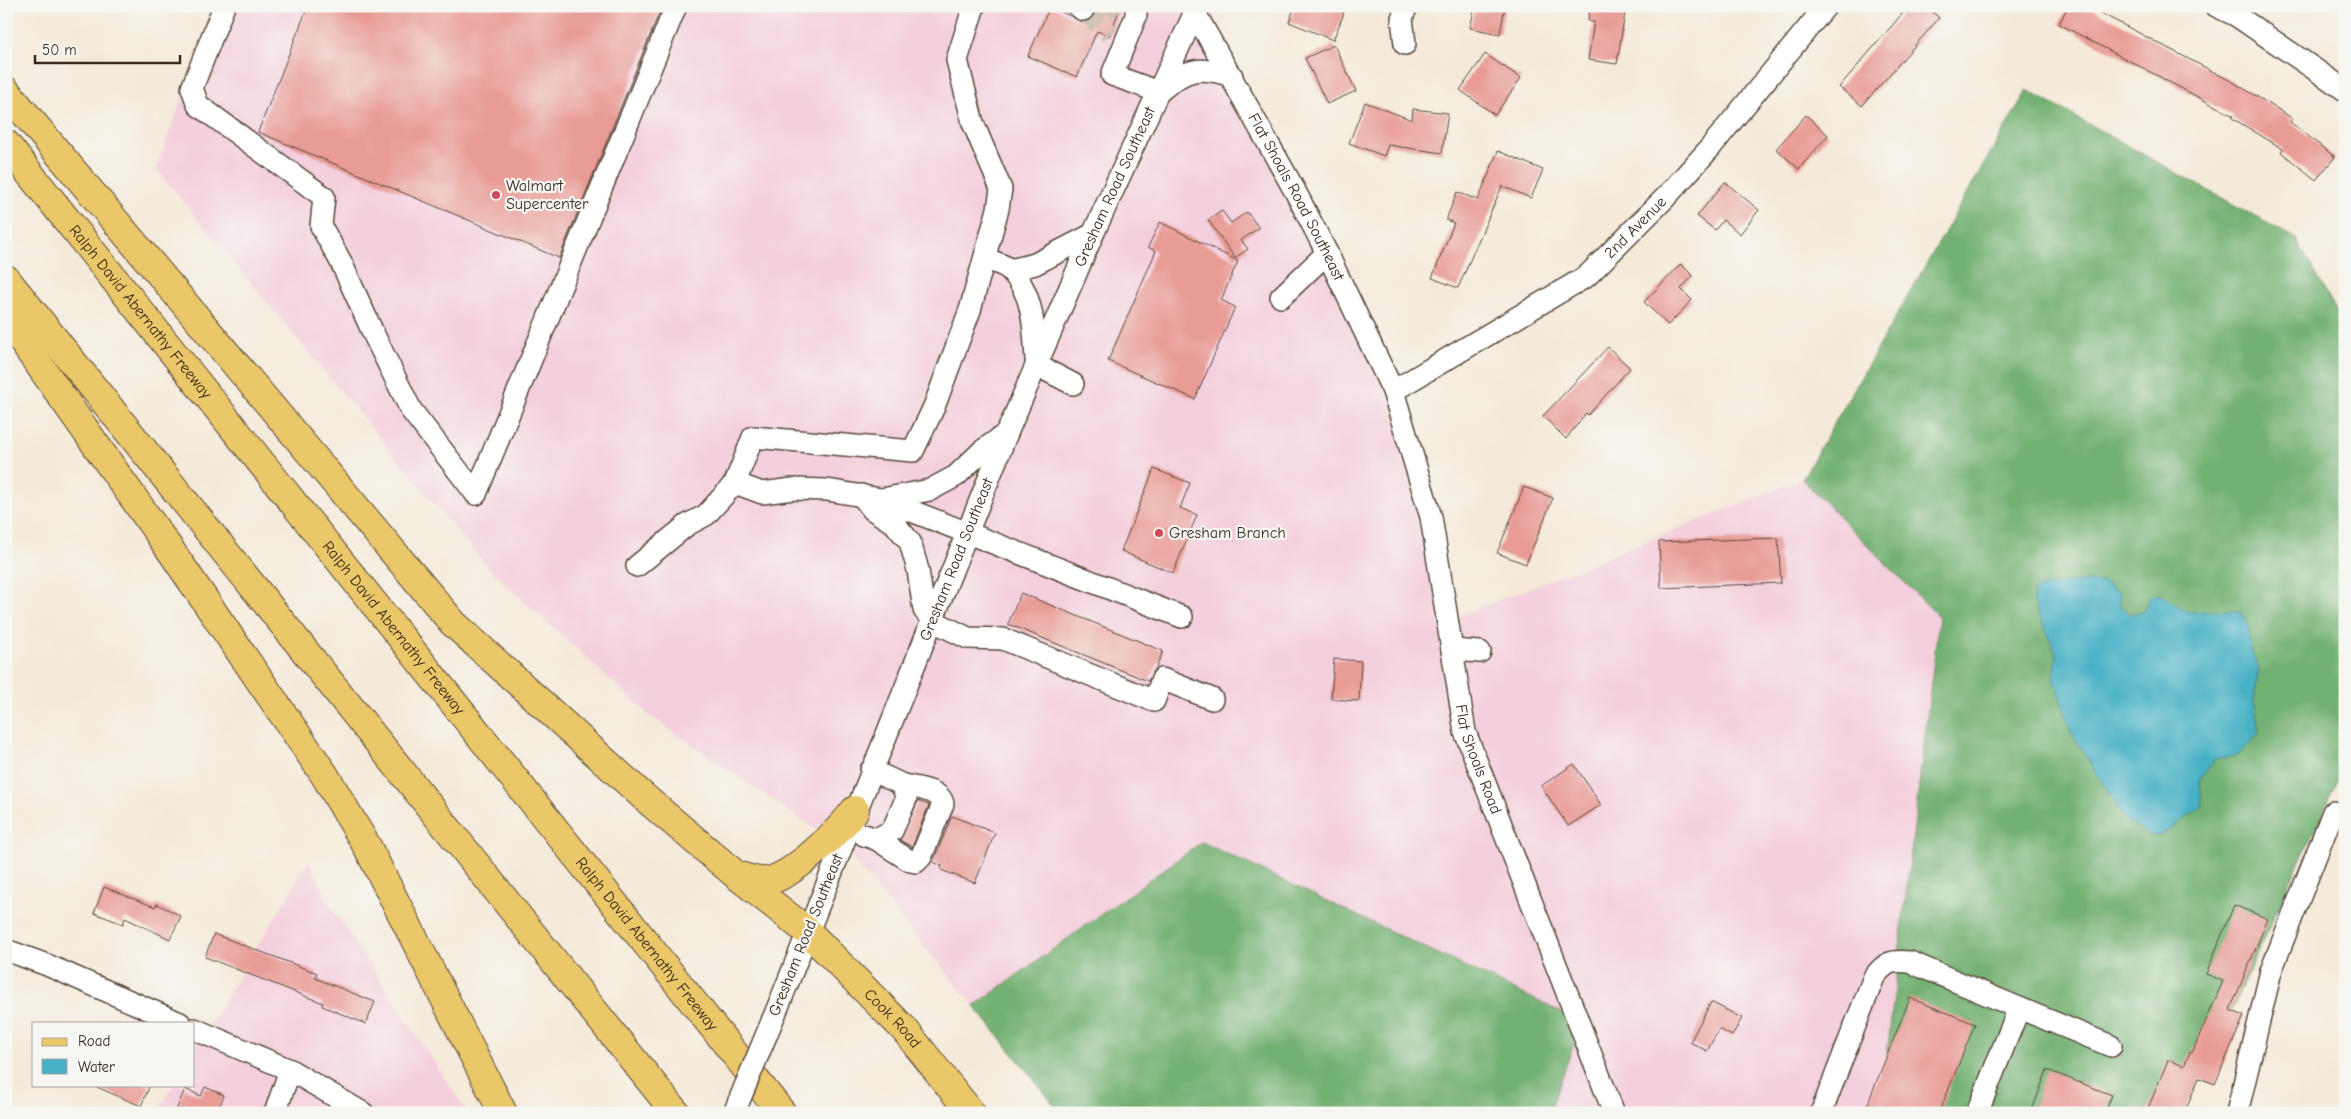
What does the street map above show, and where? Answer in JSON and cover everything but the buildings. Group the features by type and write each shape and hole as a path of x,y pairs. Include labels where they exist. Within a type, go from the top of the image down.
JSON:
{"main road":[{"name":"Cook Road","path":"6,91 453,623 645,798 735,874 808,932 904,1029 971,1113"},
{"name":"Ralph David Abernathy Freeway","path":"6,144 782,1113"},
{"path":"6,279 676,1113"},
{"path":"6,318 171,551 324,774 368,848 503,1113"},
{"path":"735,874 760,881 783,875 851,820"}],"street":[{"path":"224,6 192,88 198,105 324,197 321,226 341,262 411,410 476,494 676,6"},
{"path":"637,566 687,525 706,515 735,483 753,437 913,451 952,362 986,259 1001,188 973,122 957,60 974,6"},
{"path":"1405,44 1402,18 1407,6"},
{"name":"2nd Avenue","path":"1393,391 1587,276 1665,198 1710,148 1826,6"},
{"path":"2216,6 2240,11 2345,90"},
{"name":"Flat Shoals Road Southeast","path":"1193,9 1232,76 1327,253 1393,391"},
{"name":"Gresham Road Southeast","path":"734,1113 1007,434 1093,234 1159,92 1193,9"},
{"path":"1129,15 1117,40 1112,75 1159,92 1178,76 1196,70 1211,69 1232,76"},
{"path":"1010,270 1035,264 1093,234"},
{"path":"1281,297 1327,253"},
{"path":"986,259 1010,270 1027,297 1034,325 1036,365 1073,384"},
{"name":"Flat Shoals Road","path":"1393,391 1432,517 1465,732 1614,1113"},
{"path":"871,497 930,490 956,476 982,451 1007,434"},
{"path":"735,483 762,494 793,489 827,490 871,497 1182,617"},
{"path":"871,497 873,510 895,524 910,542 918,570 924,610 933,621 968,638 1003,639 1154,701 1162,679 1212,698"},
{"path":"1452,650 1480,652"},
{"path":"851,820 910,861 916,862 921,857 943,804 942,798 936,793 903,786 871,770"},
{"path":"876,838 892,831 900,816 906,799 903,786"},
{"path":"2237,1113 2271,971 2333,812"},
{"path":"6,950 48,965 178,1022"},
{"path":"1821,1113 1874,977 1882,967 1893,960 1910,962 2111,1046"},
{"path":"1977,1113 2019,1008"},
{"path":"195,1029 290,1070 340,1106 363,1113"},
{"path":"275,1113 290,1070"}],"shaded area":[{"path":"216,6 1210,6 1224,42 1393,391 1442,623 1802,479 1939,617 1880,1113 1549,1113 1582,1023 1202,842 974,1006 844,849 650,716 489,569 156,169"},
{"path":"309,861 328,902 468,1113 156,1113 172,1086 195,1086 195,1049"}],"green space":[{"path":"2027,90 2296,239 2345,326 2345,764 2183,1113 1880,1113 1939,617 1802,479"},
{"path":"1202,842 1582,1022 1549,1113 1061,1113 974,1006"}],"water":[{"path":"2076,582 2103,582 2120,593 2120,606 2130,614 2143,612 2151,596 2159,594 2189,612 2232,610 2241,612 2248,623 2251,649 2259,669 2254,699 2259,733 2239,755 2215,760 2200,779 2202,806 2161,835 2151,836 2126,821 2071,732 2054,678 2057,655 2033,601 2034,592 2042,587"}],"tunnel":[{"path":"1113,6 1119,12"},
{"path":"1083,10 1110,34"}],"place":[{"name":"Walmart Supercenter","path":"496,195"},
{"name":"Gresham Branch","path":"1159,533"}]}
